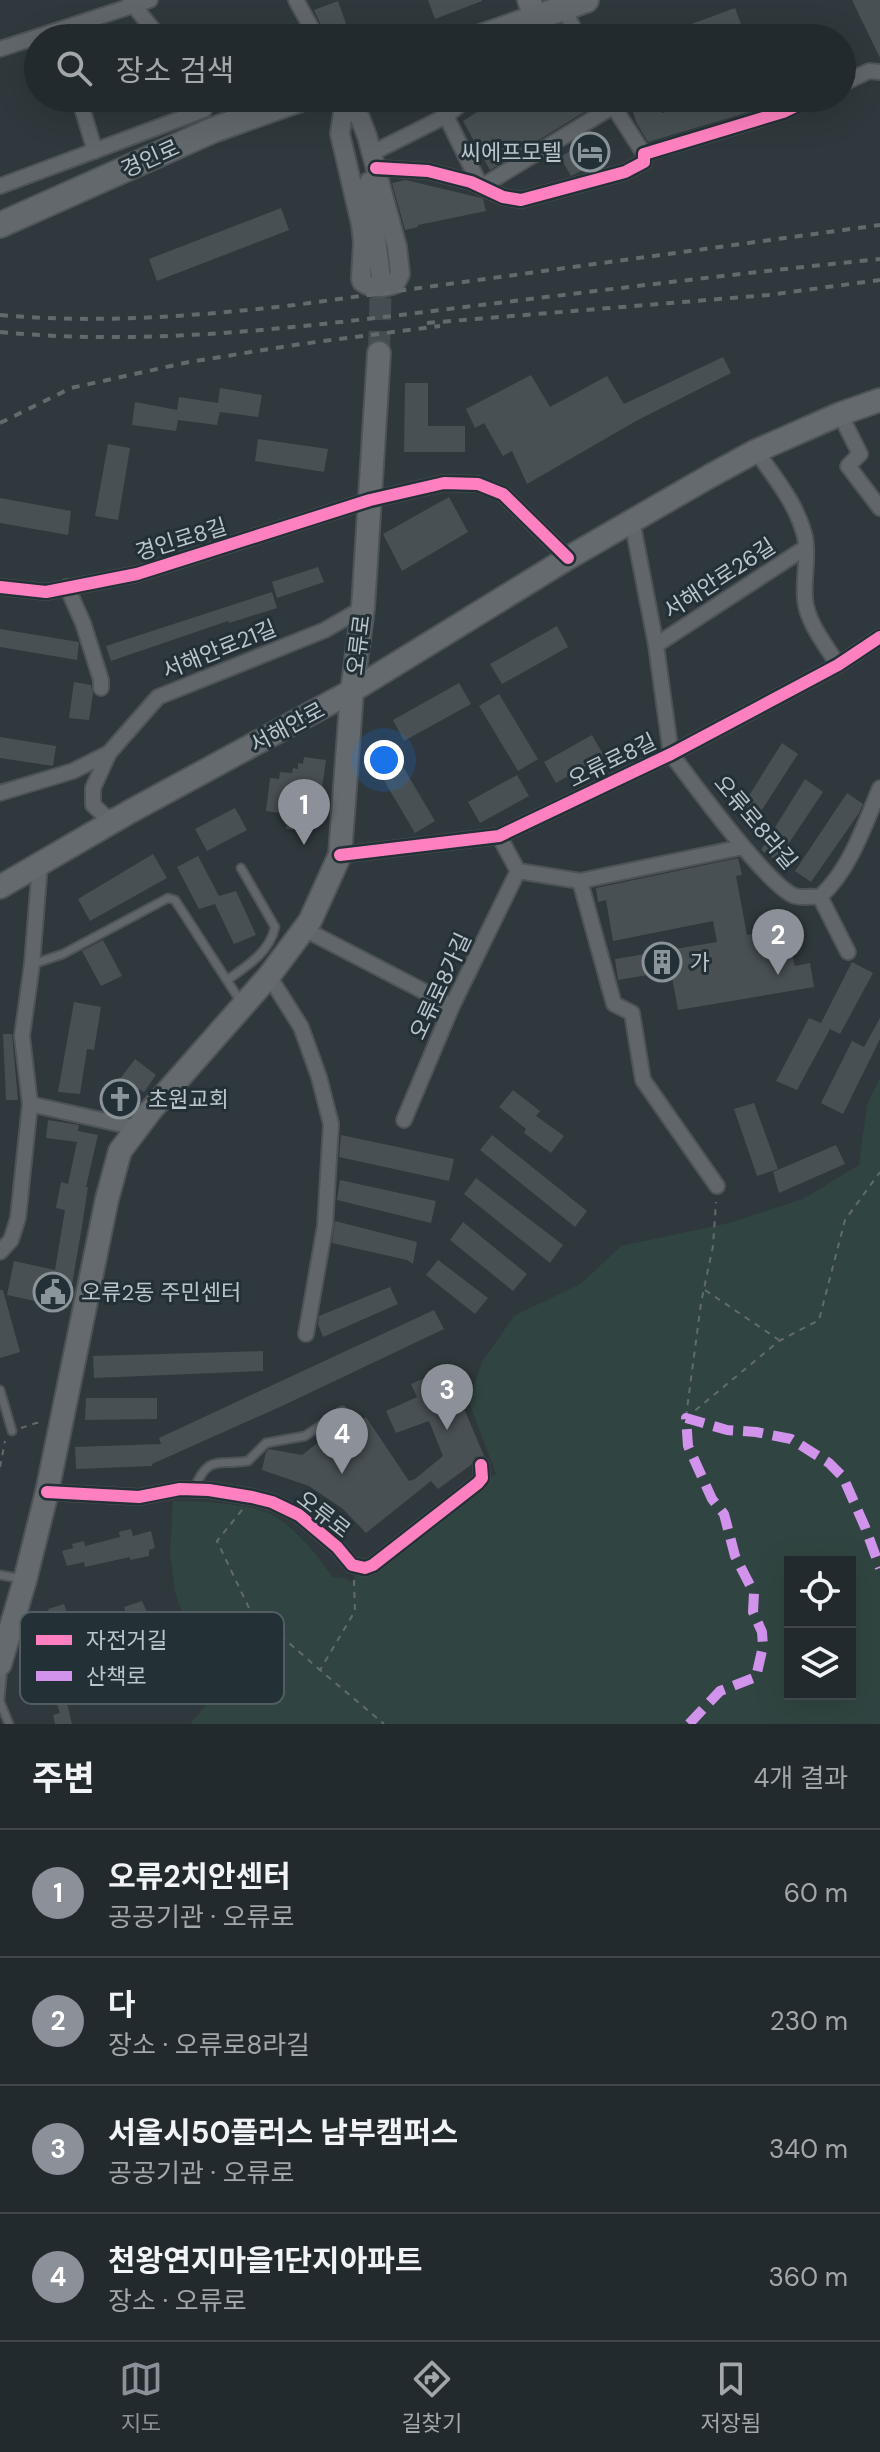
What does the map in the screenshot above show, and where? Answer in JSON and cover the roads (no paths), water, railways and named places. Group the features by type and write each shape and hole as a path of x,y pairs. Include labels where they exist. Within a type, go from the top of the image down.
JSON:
{"main road":[{"path":"503,24 532,8 575,4"},
{"name":"경인로","path":"0,225 205,113"},
{"name":"오류로","path":"2,1657 47,1492 107,1199 120,1151 242,1004 269,976 310,921 340,855 352,691 363,608 379,353"},
{"name":"서해안로","path":"0,887 131,811 352,691 568,558 756,451 880,400"}],"street":[{"path":"83,24 132,3 150,0"},
{"path":"296,0 309,24"},
{"path":"132,3 149,24"},
{"path":"575,4 577,24"},
{"path":"0,49 24,43"},
{"path":"856,77 869,71 880,72"},
{"path":"83,112 95,151"},
{"path":"344,112 340,134 361,224 361,279 372,287 395,284 400,274 397,247 374,160 356,112"},
{"path":"350,112 370,187 381,278"},
{"path":"374,160 451,112"},
{"path":"481,187 595,112"},
{"path":"374,160 428,171 503,197 521,200 625,172 644,162 644,154 617,112"},
{"path":"644,154 783,112"},
{"path":"0,186 205,113"},
{"path":"446,116 481,187"},
{"path":"840,414 860,454 848,466 880,508"},
{"path":"756,451 792,501 804,537 807,565 805,600 812,623 838,665"},
{"path":"370,500 444,483 478,484 503,494 568,558"},
{"name":"경인로8길","path":"0,587 46,592 137,574 370,500"},
{"name":"서해안로26길","path":"632,521 656,645 671,754"},
{"name":"서해안로26길","path":"656,645 805,548"},
{"path":"67,587 83,623 101,688"},
{"name":"서해안로21길","path":"131,811 107,818 93,805 93,788 109,753 158,697 325,630 363,608"},
{"name":"오류로8길","path":"340,855 499,836 671,754 838,665 880,637"},
{"name":"서해안로21길","path":"0,793 73,771 109,753"},
{"name":"오류로8라길","path":"671,754 743,847 780,886 794,896 820,897"},
{"path":"848,952 820,897 835,882 857,844 880,788"},
{"path":"499,836 518,871 580,881 743,847"},
{"path":"0,1252 11,1240 18,1218 30,1104 22,1036 32,964 40,864"},
{"name":"오류로8가길","path":"404,1120 452,1006 518,871"},
{"path":"580,881 614,1004 632,1013 643,1080 717,1186"},
{"path":"304,929 452,1006"},
{"path":"269,976 301,1027 319,1077 331,1124 325,1226 306,1334"},
{"path":"30,1104 137,1128"},
{"name":"오류로","path":"47,1492 139,1497 194,1489 252,1497 272,1502 299,1515 354,1566 365,1568 373,1565 478,1483 482,1478 481,1465"}],"lane":[{"path":"227,980 259,954 270,941 275,927 241,868"},
{"path":"32,964 63,954 168,898 175,900 242,1004"},
{"path":"0,1390 12,1431"},
{"path":"194,1489 205,1468 214,1463 248,1461 266,1443 305,1436 342,1411"},
{"path":"0,1575 25,1580"},
{"path":"2,1657 0,1701 9,1724"}],"tunnel":[{"path":"379,353 381,278"}],"railway":[{"path":"0,315 111,319 258,309 880,225"},
{"path":"0,332 116,337 233,332 880,259"},
{"path":"427,323 768,295 880,280"},
{"path":"0,423 71,388 189,362 440,326"}],"place":[{"name":"씨에프모텔","path":"590,152"},
{"name":"오류2치안센터","path":"304,845"},
{"name":"가","path":"662,962"},
{"name":"다","path":"778,975"},
{"name":"초원교회","path":"120,1099"},
{"name":"오류2동 주민센터","path":"53,1292"},
{"name":"서울시50플러스 남부캠퍼스","path":"447,1430"},
{"name":"천왕연지마을1단지아파트","path":"342,1474"}]}
